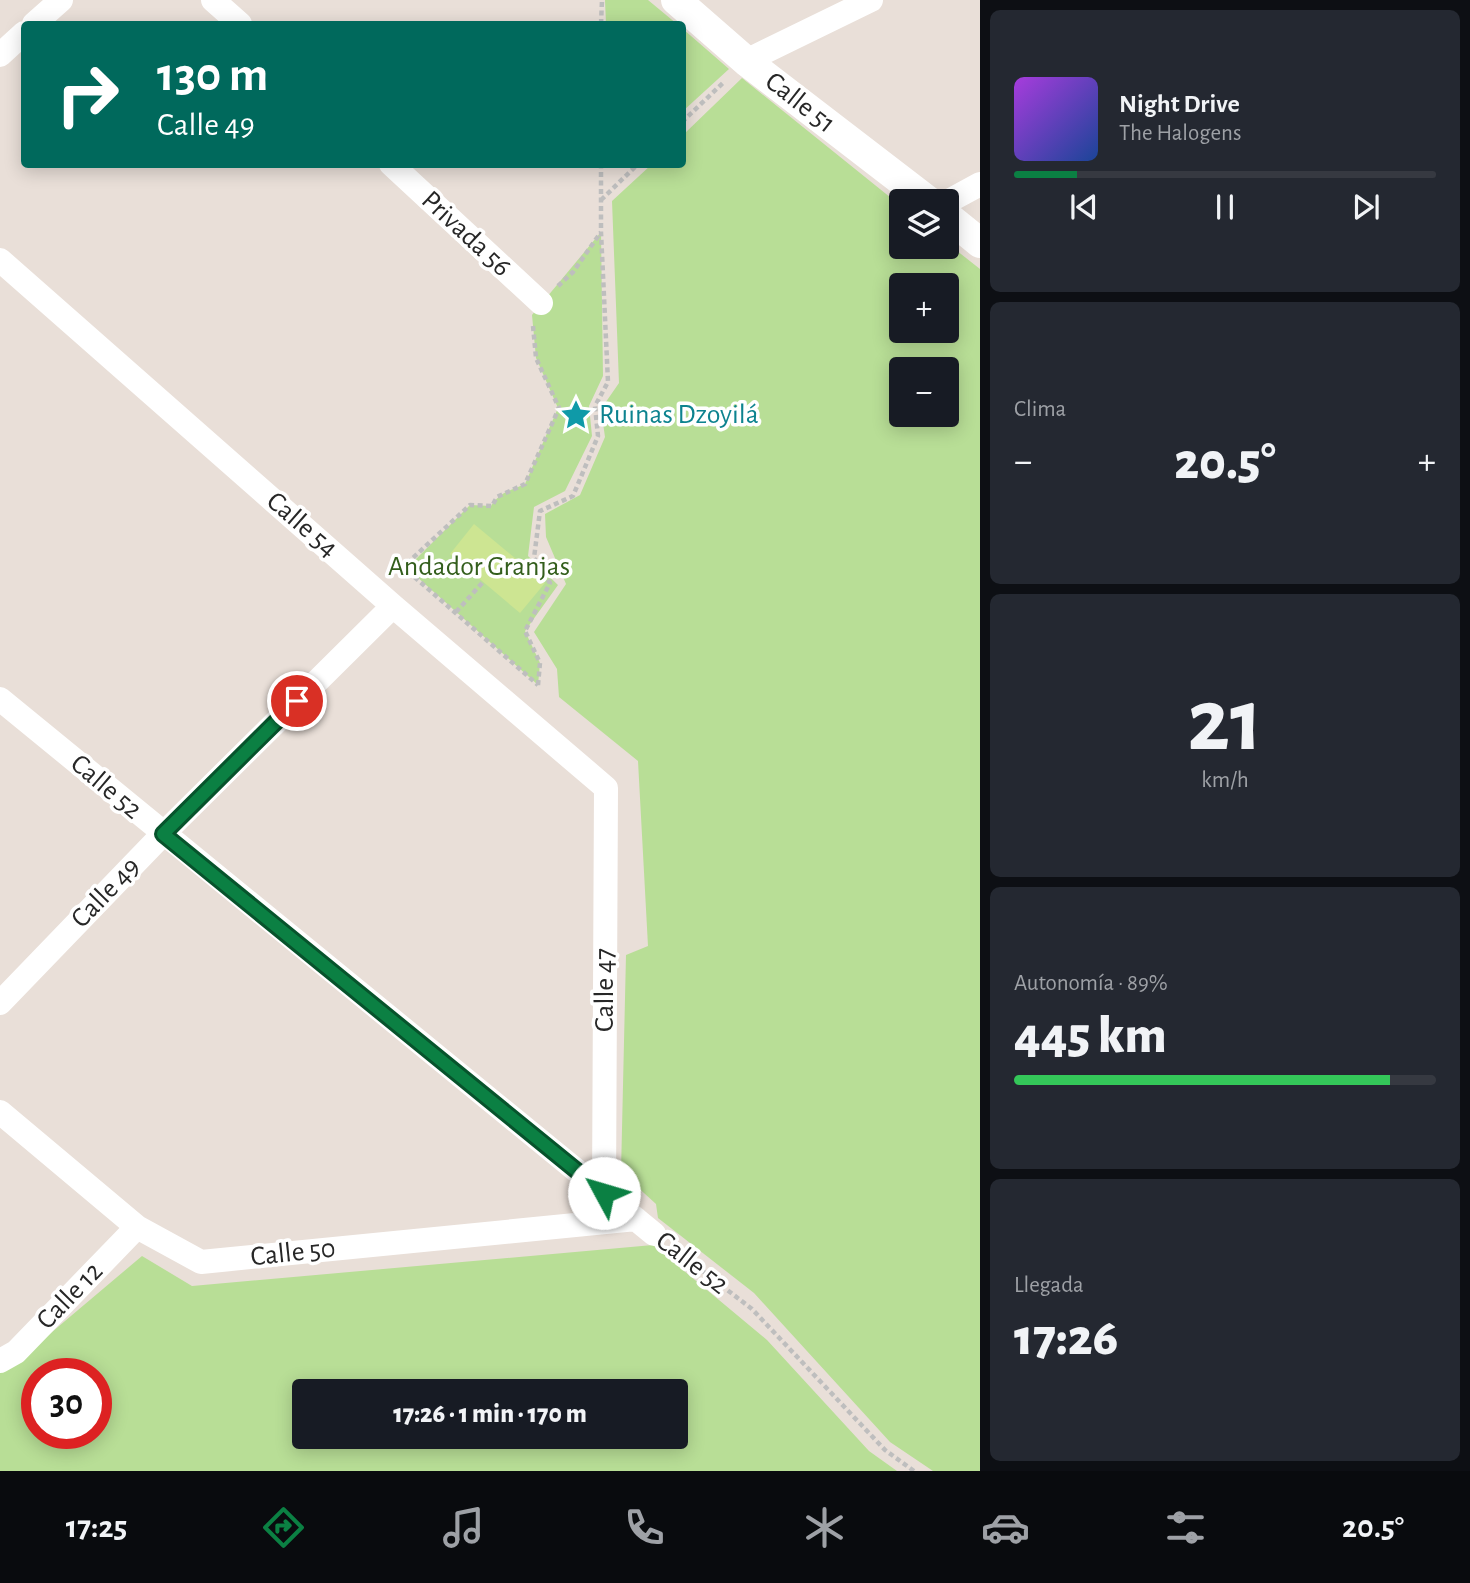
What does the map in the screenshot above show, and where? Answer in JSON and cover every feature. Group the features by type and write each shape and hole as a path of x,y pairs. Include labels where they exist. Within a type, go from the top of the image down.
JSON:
{"street":[{"path":"37,21 61,0"},
{"path":"213,0 237,21"},
{"name":"Calle 51","path":"676,0 746,61 912,189"},
{"path":"746,61 871,0"},
{"path":"0,55 21,36"},
{"name":"Privada 56","path":"395,168 541,303"},
{"path":"959,195 980,184"},
{"path":"959,226 980,243"},
{"name":"Calle 54","path":"0,260 393,606 606,788"},
{"name":"Calle 49","path":"0,1003 163,834 393,606"},
{"name":"Calle 52","path":"0,699 645,1226"},
{"name":"Calle 47","path":"604,1193 606,788"},
{"name":"Calle 50","path":"0,1112 137,1227 201,1262 645,1226"},
{"name":"Calle 12","path":"0,1362 16,1352 137,1227"}],"path":[{"path":"601,0 601,21"},
{"path":"686,118 746,61"},
{"path":"601,168 608,382 595,406 598,436 573,496 540,511 534,558 550,583 525,631 540,663 538,685 403,567 470,505 492,506 497,497 525,484 559,408 536,358 532,315 573,272 601,232"},
{"path":"600,201 634,168"},
{"path":"456,612 483,582"},
{"name":"Calle 52","path":"645,1226 752,1310 885,1450 914,1471"}],"green space":[{"path":"605,0 648,0 673,21 606,21"},
{"path":"686,32 729,69 686,108"},
{"path":"742,78 889,196 889,259 959,259 959,252 980,269 980,1471 933,1471 890,1442 754,1293 658,1218 656,1204 621,1172 626,955 648,946 638,761 559,697 557,669 534,632 566,584 546,537 545,514 580,495 605,437 601,409 619,383 612,201 648,168 686,168 686,132"},
{"name":"Andador Granjas","path":"601,232 603,376 589,406 592,436 565,491 534,507 528,556 558,585 525,631 540,663 538,685 407,568 470,505 491,506 502,495 525,484 558,408 536,358 532,315"},
{"path":"474,524 545,583 520,613 450,554"},
{"path":"653,1245 767,1340 869,1451 897,1471 0,1471 0,1372 21,1358 21,1449 112,1449 112,1358 21,1358 142,1256 192,1286"}],"place":[{"name":"Ruinas Dzoyilá","path":"576,415"}],"route":[{"path":"297,701 163,834 604,1193"}]}
